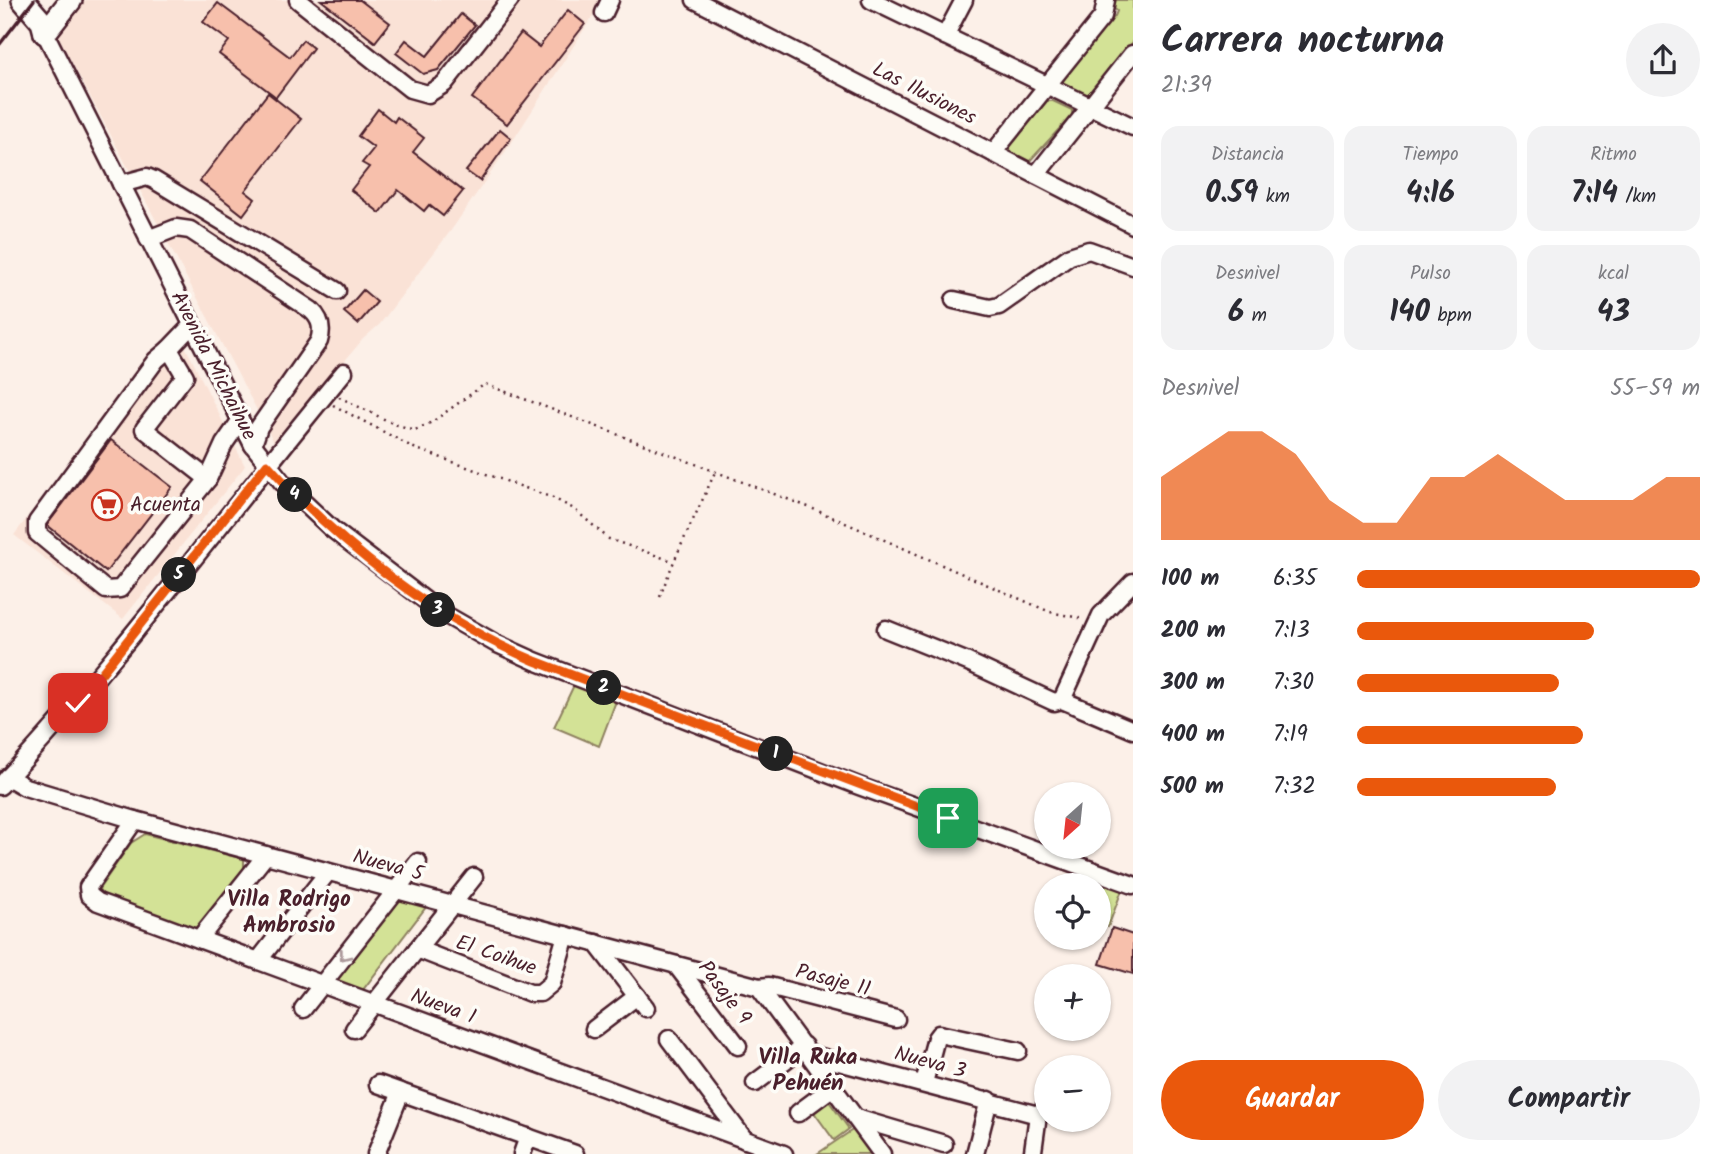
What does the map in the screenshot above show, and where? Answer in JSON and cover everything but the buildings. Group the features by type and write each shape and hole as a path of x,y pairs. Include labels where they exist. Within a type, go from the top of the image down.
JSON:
{"main road":[{"name":"Avenida Michaihue","path":"23,0 42,22 45,33"},
{"path":"45,33 71,0"}],"street":[{"path":"298,0 410,89 421,94 439,89 510,0"},
{"name":"Las Ilusiones","path":"695,0 1133,225"},
{"path":"945,36 964,0"},
{"path":"880,2 1133,127"},
{"path":"993,153 1048,86 1105,8"},
{"name":"Avenida Michaihue","path":"45,33 253,445 314,514 350,544 439,611 495,643 834,776 1133,885"},
{"path":"1036,175 1132,54"},
{"path":"121,184 147,177 154,180 337,291"},
{"path":"148,239 176,228 190,230 311,310 319,320 319,341 264,419 253,445"},
{"path":"954,300 990,308 999,306 1070,256 1089,250 1133,266"},
{"path":"191,326 156,360 37,522 37,533 106,590 120,589 208,479 224,444 240,421"},
{"path":"169,349 185,376 144,429 208,479"},
{"path":"4,782 78,703 267,464 344,372"},
{"path":"1062,701 1098,620 1111,602 1133,582"},
{"path":"886,629 968,662 1054,702 1062,701 1133,730"},
{"name":"Nueva 5","path":"4,782 135,820 759,987"},
{"name":"Nueva 1","path":"135,820 88,887 89,895 98,902 784,1154"},
{"path":"199,939 266,855"},
{"path":"303,1009 418,862"},
{"path":"258,961 328,872"},
{"path":"354,1029 474,877"},
{"name":"El Coihue","path":"417,948 530,993 540,993 552,983 566,935"},
{"path":"594,1029 641,1002 596,943"},
{"name":"Pasaje 9","path":"677,965 738,1046"},
{"name":"Pasaje 11","path":"759,987 769,986 897,1019"},
{"path":"759,987 882,1154"},
{"path":"924,1083 939,1034 1018,1051"},
{"path":"669,1039 745,1140"},
{"path":"755,1083 806,1050"},
{"name":"Nueva 3","path":"806,1050 989,1100 1034,1109"},
{"path":"378,1084 575,1154"},
{"path":"798,1113 833,1087"},
{"path":"376,1154 401,1092"},
{"path":"975,1154 989,1100"},
{"path":"856,1118 944,1144"},
{"path":"1033,1153 1038,1132"},
{"path":"522,1154 528,1137"}],"path":[{"path":"324,395 415,430 432,422 485,384 811,508 1050,612 1098,620"},
{"path":"324,395 414,448 553,498 574,509 609,539 672,561"},
{"path":"660,597 672,561 682,547 715,471"}],"shaded area":[{"path":"82,0 603,0 512,142 452,229 380,324 363,339 275,444 58,36 60,27"},
{"path":"175,326 245,466 123,619 14,535"}],"green space":[{"path":"1116,0 1133,0 1133,42 1093,91 1086,95 1062,84 1064,78 1115,16 1117,11 1111,6"},
{"path":"1047,101 1072,110 1072,115 1027,164 1009,153 1009,148"},
{"path":"574,685 616,701 599,746 554,727"},
{"path":"145,834 244,859 244,868 194,930 102,895 99,889 131,843"},
{"path":"1111,886 1122,890 1111,919"},
{"path":"402,897 427,903 426,907 362,991 334,984 334,979"},
{"path":"828,1100 849,1129 834,1140 813,1111"},
{"path":"854,1129 873,1154 817,1154"}],"railway":[{"path":"0,44 34,0"}],"place":[{"name":"Acuenta","path":"107,505"}],"district":[{"name":"Villa Rodrigo Ambrosio","path":"289,913"},
{"name":"Villa Ruka Pehuén","path":"808,1071"}],"route":[{"path":"78,703 267,464 314,514 350,544 439,611 495,643 535,661 948,818"}]}
